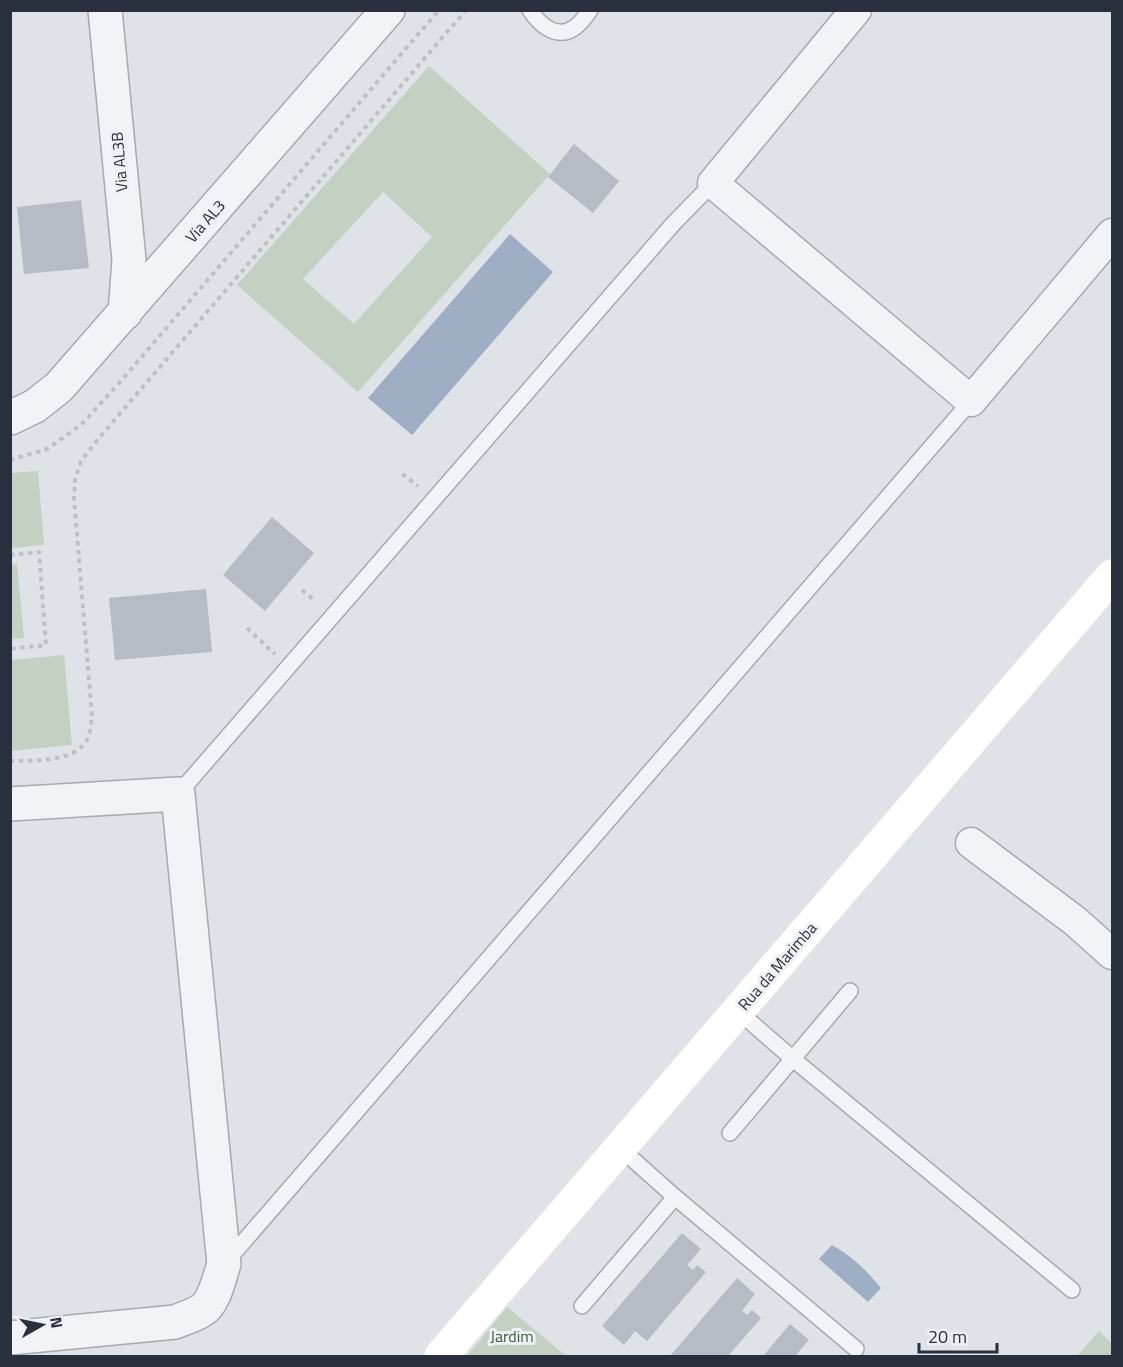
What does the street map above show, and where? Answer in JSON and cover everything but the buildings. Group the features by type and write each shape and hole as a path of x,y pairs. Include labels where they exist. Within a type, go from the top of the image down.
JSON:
{"main road":[{"name":"Rua da Marimba","path":"441,1356 1113,576"}],"street":[{"name":"Via AL3B","path":"105,10 129,260 125,313"},
{"name":"Via AL3","path":"10,418 35,406 59,387 388,10"},
{"path":"856,10 713,183 970,401 1113,234"},
{"path":"10,804 178,794 224,1264 215,1292 205,1307 175,1322 10,1338"},
{"path":"971,843 1075,921 1113,954"}],"lane":[{"path":"530,10 539,23 552,31 564,32 574,28 590,10"},
{"path":"178,794 673,224 713,183"},
{"path":"224,1264 970,401"},
{"path":"730,1133 850,991"},
{"path":"738,1011 1071,1290"},
{"path":"620,1148 856,1349"},
{"path":"582,1306 675,1197"}],"path":[{"path":"10,460 47,448 81,425 439,10"},
{"path":"10,761 63,757 78,750 87,740 92,717 74,498 75,480 81,461 466,10"},
{"path":"402,474 421,489"},
{"path":"10,555 39,552 46,645 10,649"},
{"path":"302,590 314,600"},
{"path":"247,628 277,656"}],"green space":[{"path":"429,66 550,174 358,392 237,285","holes":["383,192 432,237 354,324 303,279"]},
{"path":"38,471 44,545 11,548 11,473"},
{"path":"17,564 24,638 11,639 11,565"},
{"path":"64,655 72,745 11,751 11,660"},
{"name":"Jardim","path":"507,1307 566,1356 467,1356"},
{"path":"1099,1331 1112,1343 1112,1356 1077,1356"}],"water":[{"path":"510,234 553,272 412,435 368,398"},
{"path":"832,1245 858,1264 881,1288 868,1302 819,1259"}]}
